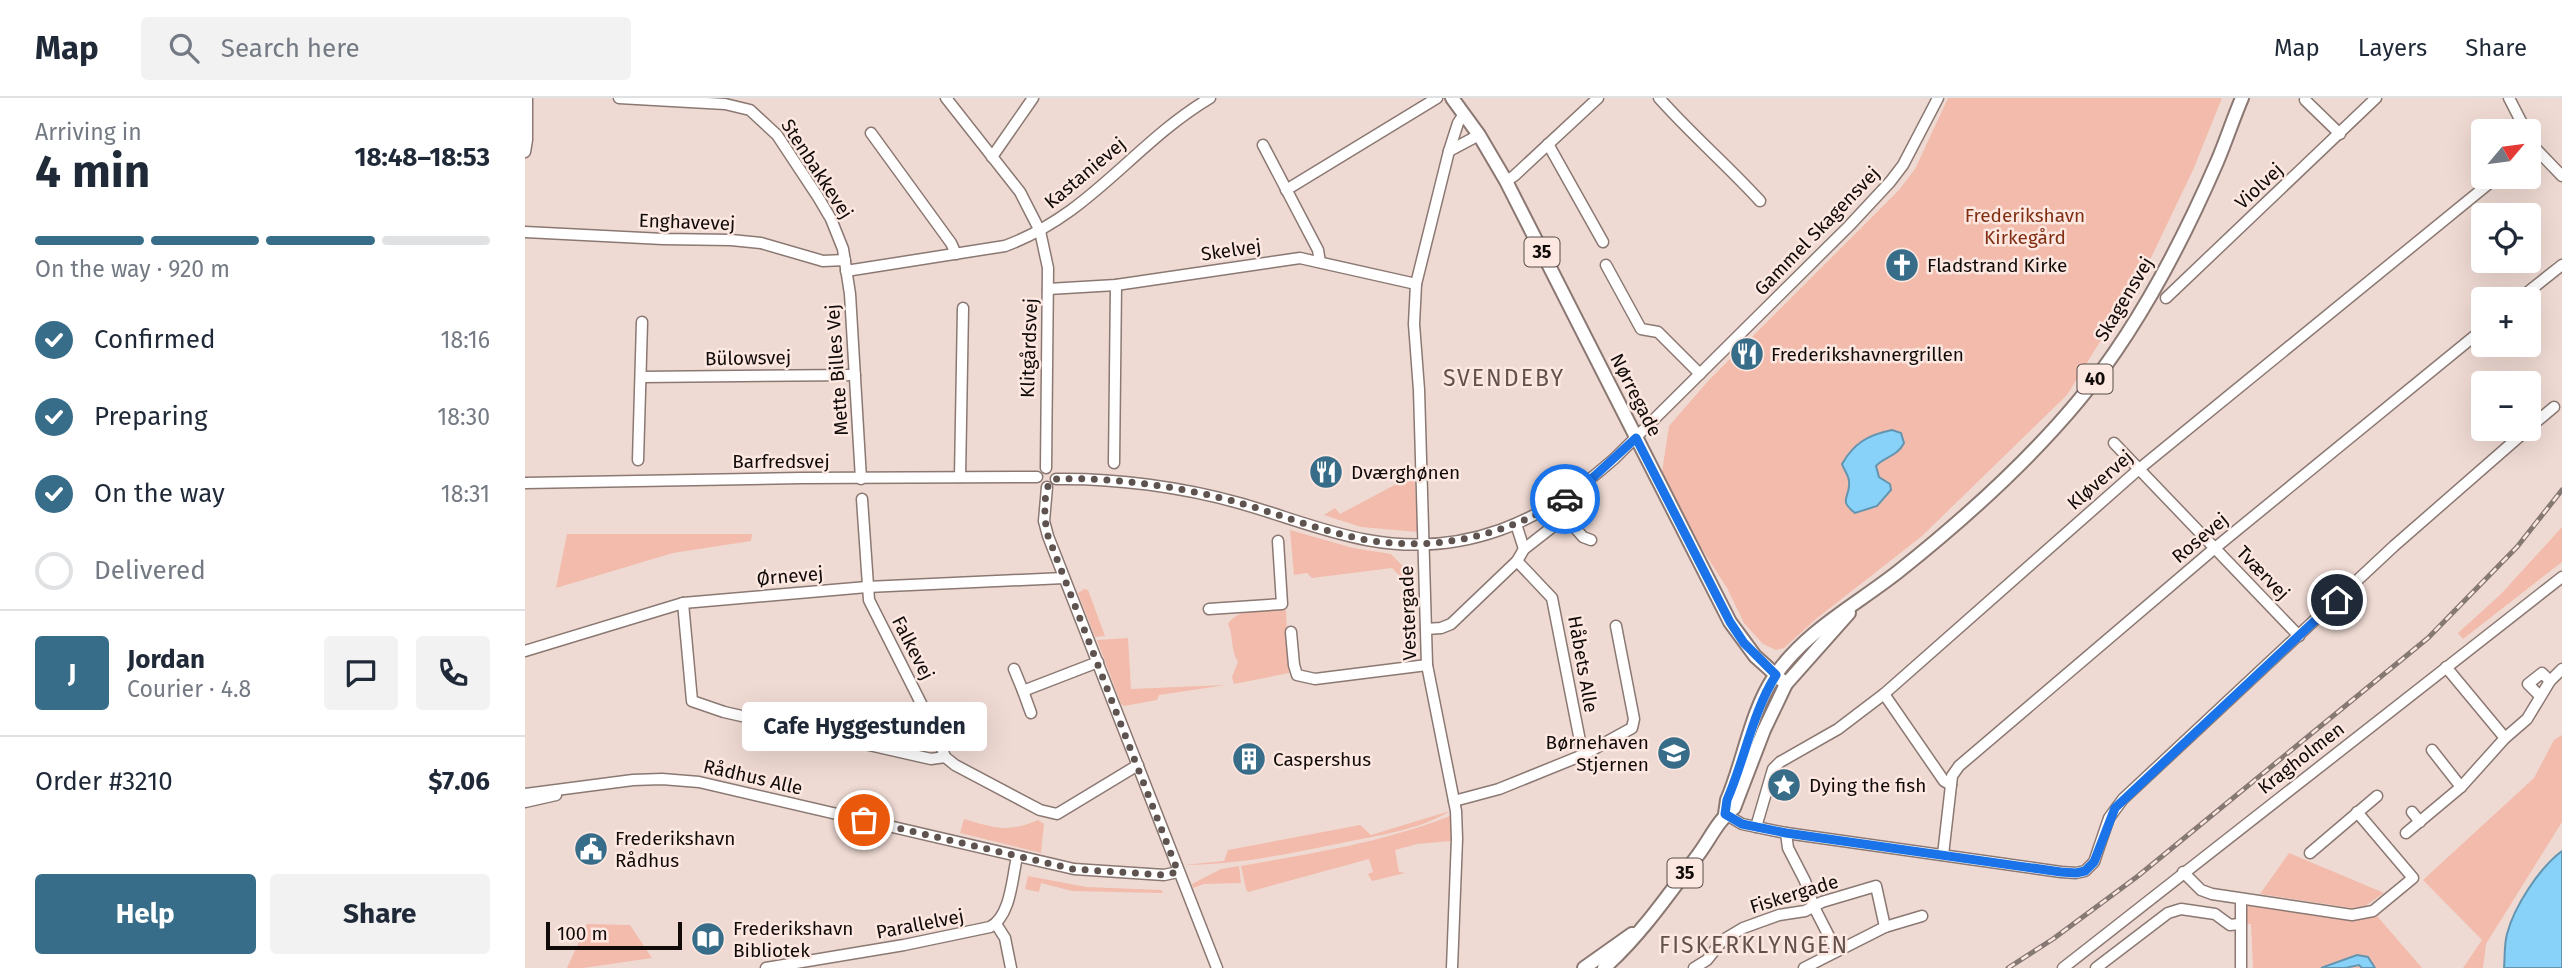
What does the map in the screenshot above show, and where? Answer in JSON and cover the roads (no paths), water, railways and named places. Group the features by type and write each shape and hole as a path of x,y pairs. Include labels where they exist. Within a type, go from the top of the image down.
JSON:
{"main road":[{"name":"35","path":"1452,98 1464,114"},
{"name":"Skagensvej","path":"1776,675 1820,628 1867,596 1977,505 2052,431 2108,363 2133,325 2186,229 2242,99"},
{"name":"Nørregade","path":"1464,114 1506,181 1730,622 1744,643 1786,684"},
{"name":"Skagensvej","path":"1786,684 1827,636 1867,596"},
{"name":"35","path":"1725,814 1727,800 1756,718 1766,691 1776,675"},
{"name":"35","path":"1604,968 1641,928 1700,853 1725,814 1734,808 1764,730 1786,684"},
{"name":"35","path":"1584,968 1619,949"}],"street":[{"path":"525,152 527,98"},
{"name":"Stenbakkevej","path":"619,98 725,104 750,110 759,116 777,135 818,197 839,237 845,260"},
{"name":"Klitgårdsvej","path":"946,98 1020,192 1040,231 1047,261 1048,289 1046,468"},
{"path":"992,157 1033,98"},
{"name":"Kastanievej","path":"846,271 1005,246 1040,231 1077,208 1142,147 1210,98"},
{"path":"1286,190 1437,98"},
{"path":"1506,181 1598,98"},
{"path":"1659,98 1697,140 1713,151 1760,201"},
{"name":"Gammel Skagensvej","path":"1636,438 1890,182 1903,165 1938,98"},
{"name":"Violvej","path":"2167,298 2376,98"},
{"path":"2509,98 2520,119"},
{"path":"2305,100 2340,134"},
{"name":"Vestergade","path":"1452,968 1457,839 1454,801 1427,665 1419,390 1414,324 1416,284 1450,151 1458,123 1464,114"},
{"path":"871,133 951,243 956,254"},
{"path":"1450,151 1479,135"},
{"path":"1548,144 1603,243"},
{"path":"1263,145 1318,250 1320,262"},
{"path":"2541,155 2562,176"},
{"name":"Kløvervej","path":"1756,827 1773,769 1780,762 1838,729 1884,694 2139,469 2482,189"},
{"name":"Enghavevej","path":"525,232 731,240 761,243 823,261 845,260"},
{"name":"Skelvej","path":"1048,289 1116,285 1300,258 1416,284"},
{"name":"Mette Billes Vej","path":"845,260 861,479"},
{"path":"1606,265 1641,329 1658,332 1700,374"},
{"path":"2534,287 2562,265"},
{"path":"1114,463 1116,285"},
{"path":"960,477 963,308"},
{"path":"638,460 642,322"},
{"name":"Rosevej","path":"1951,785 1952,776 1959,766 2215,548 2471,339"},
{"name":"Bülowsvej","path":"641,377 855,375"},
{"path":"2541,418 2554,407"},
{"path":"1056,479 1116,481 1163,488 1238,502 1310,526 1367,540 1422,544 1487,534 1516,524 1572,494 1636,438"},
{"path":"1725,814 1742,824 1786,833 2061,872 2085,871 2094,862 2115,808 2440,505 2515,441"},
{"name":"Tværvej","path":"2114,443 2299,636"},
{"path":"1046,468 1054,472 1056,479 1054,484 1047,487 1041,485 1037,477 1040,470 1046,468"},
{"name":"Barfredsvej","path":"525,483 1037,477"},
{"path":"1047,487 1044,521 1064,578 1217,968"},
{"name":"Falkevej","path":"862,499 869,600 938,737 945,757"},
{"path":"1426,629 1451,624 1517,561 1524,549 1563,520 1569,521 1583,537 1591,540"},
{"path":"1516,524 1524,549"},
{"path":"1209,609 1282,604 1278,541"},
{"name":"Håbets Alle","path":"1517,561 1552,598 1581,746"},
{"name":"Kragholmen","path":"2063,968 2562,577"},
{"name":"Ørnevej","path":"525,651 683,603 867,587 1064,578"},
{"path":"683,603 692,701 725,712 930,759 945,757 955,765 1041,810 1057,814 1138,765"},
{"path":"1454,801 1499,789 1583,755 1632,728 1633,719 1616,626"},
{"path":"1291,632 1294,665 1297,675 1303,678 1315,679 1427,665"},
{"path":"1023,691 1098,662"},
{"path":"2446,667 2505,738"},
{"path":"1014,669 1031,713"},
{"path":"2406,834 2461,787 2505,738 2527,719 2550,681 2562,669"},
{"path":"2540,696 2528,684 2542,673 2550,681"},
{"path":"1884,694 1944,781 1951,785 1943,855"},
{"path":"2432,750 2461,787"},
{"name":"Rådhus Alle","path":"525,799 633,780 699,782 1073,869 1164,875 1178,872"},
{"path":"2310,853 2377,796"},
{"path":"2183,872 2201,890 2212,894 2352,915 2373,911 2413,878 2357,812"},
{"path":"2412,812 2420,822"},
{"path":"1786,833 1788,848 1836,950"},
{"path":"2311,834 2320,845"},
{"path":"1011,968 1005,937 996,924 1004,911 1017,857"},
{"name":"Fiskergade","path":"1694,968 1707,960 1723,940 1744,928 1779,915 1814,908 1822,902 1876,886 1885,927"},
{"path":"2241,899 2241,968"},
{"path":"2096,968 2174,910 2215,914 2230,925 2239,924"},
{"path":"1804,968 1885,927 1922,916"},
{"name":"Parallelvej","path":"766,968 823,964 996,924"}],"water":[{"path":"1892,430 1901,433 1904,443 1898,451 1876,466 1879,477 1890,484 1891,490 1877,506 1855,513 1846,501 1849,481 1842,464 1851,451 1863,441"},
{"path":"2562,851 2562,968 2504,968 2506,938 2515,912 2536,878"},
{"path":"2357,955 2368,957 2375,968 2362,968 2359,965 2321,968"}],"railway":[{"path":"2008,968 2053,939 2138,876 2428,638 2517,547 2562,490"}],"place":[{"name":"Fladstrand Kirke","path":"1902,265"},
{"name":"Frederikshavnergrillen","path":"1747,354"},
{"name":"Dværghønen","path":"1326,472"},
{"name":"Børnehaven Stjernen","path":"1674,753"},
{"name":"Caspershus","path":"1249,759"},
{"name":"Dying the fish","path":"1784,785"},
{"name":"Cafe Hyggestunden","path":"864,820"},
{"name":"Frederikshavn Rådhus","path":"591,849"},
{"name":"Frederikshavn Bibliotek","path":"708,939"}],"district":[{"name":"SVENDEBY","path":"1504,378"},
{"name":"FISKERKLYNGEN","path":"1754,945"}],"park label":[{"name":"Frederikshavn Kirkegård","path":"2025,226"}]}
